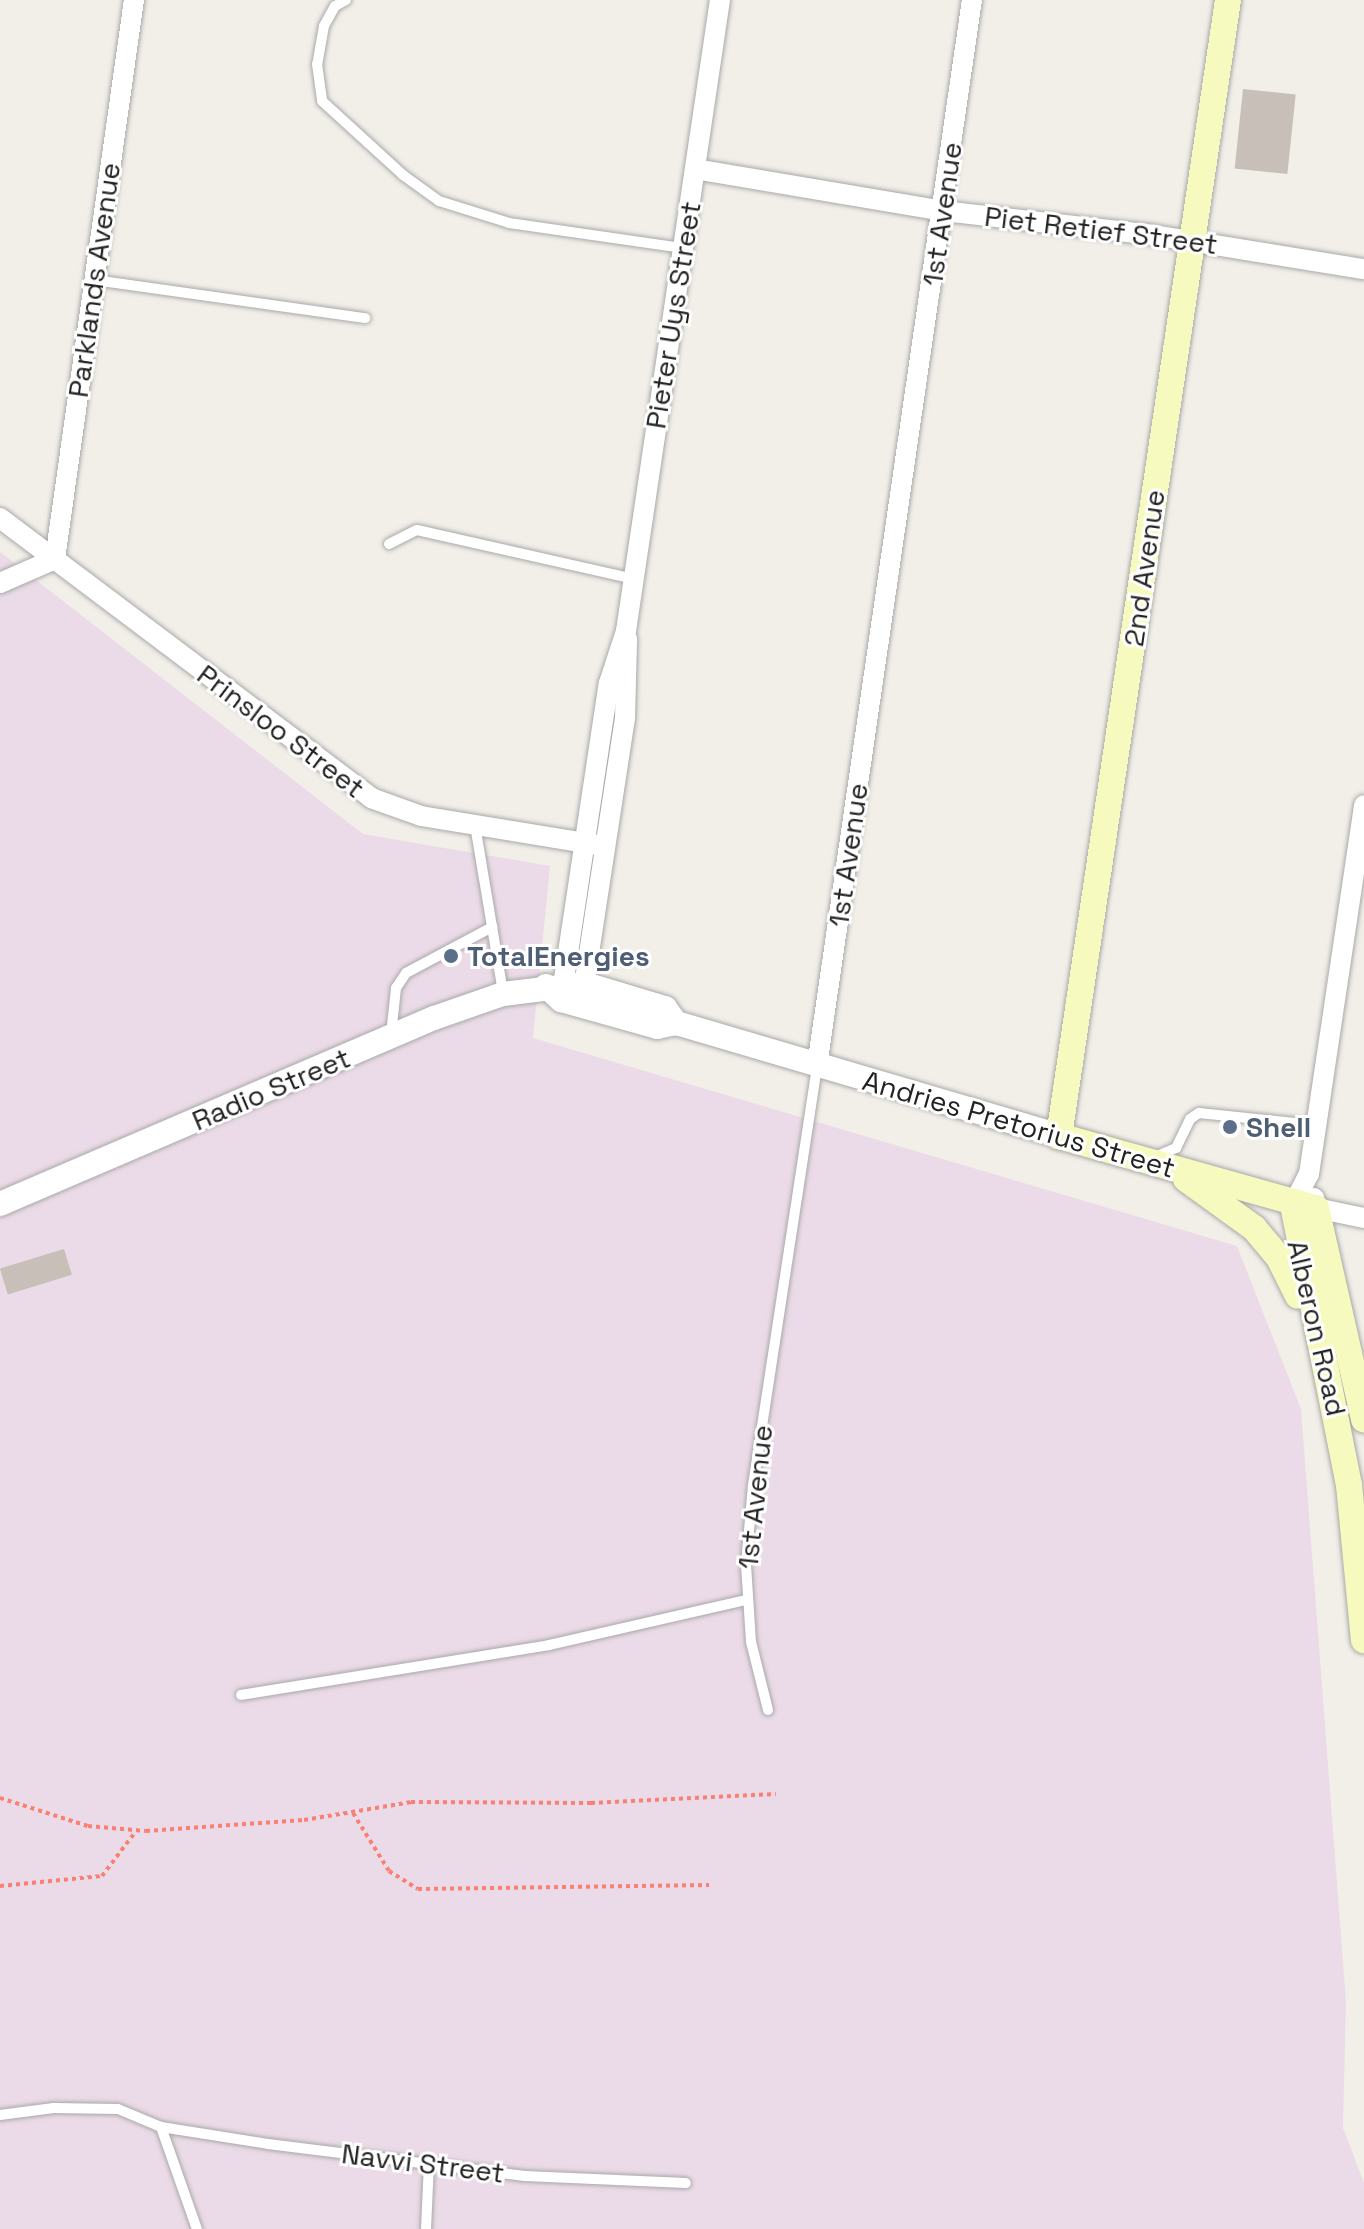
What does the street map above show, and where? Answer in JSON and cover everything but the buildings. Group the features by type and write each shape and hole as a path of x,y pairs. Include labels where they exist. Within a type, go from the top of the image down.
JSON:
{"main road":[{"name":"2nd Avenue","path":"1059,1136 1228,0"},
{"name":"Andries Pretorius Street","path":"1059,1136 1304,1207"},
{"path":"1176,1169 1268,1243 1289,1275 1323,1354"},
{"name":"Alberon Road","path":"1304,1207 1323,1354 1349,1485 1364,1640"},
{"name":"Alberon Road","path":"1304,1207 1364,1420"}],"street":[{"name":"Parklands Avenue","path":"55,559 134,0"},
{"name":"Pieter Uys Street","path":"567,992 605,846 625,718 626,631 720,0"},
{"name":"1st Avenue","path":"817,1066 972,0"},
{"name":"Piet Retief Street","path":"695,169 943,211 1192,241 1364,269"},
{"name":"Prinsloo Street","path":"0,518 341,780 396,808 475,825 605,846"},
{"path":"0,583 55,559"},
{"name":"Pieter Uys Street","path":"567,992 584,842 609,683 626,631"},
{"path":"1304,1207 1364,805"},
{"name":"Andries Pretorius Street","path":"567,992 657,1027 676,1023 1059,1136"},
{"name":"Radio Street","path":"0,1204 391,1037 503,994 567,992"},
{"name":"Andries Pretorius Street","path":"1304,1207 1364,1218"}],"lane":[{"path":"346,0 335,6 324,26 317,64 322,101 403,175 439,201 509,223 683,248"},
{"path":"94,280 365,318"},
{"path":"389,544 417,530 634,579"},
{"path":"475,825 503,994"},
{"path":"391,1037 396,988 406,973 492,927"},
{"name":"1st Avenue","path":"768,1710 746,1600 753,1485 817,1066"},
{"path":"1145,1160 1176,1148 1190,1119 1199,1113 1316,1125"},
{"path":"241,1695 549,1645 746,1600"},
{"name":"Navvi Street","path":"0,2115 103,2107 143,2116 161,2127 525,2176 686,2183"},
{"path":"161,2127 197,2229"},
{"path":"426,2229 429,2163"}],"path":[{"path":"0,1798 88,1826 136,1831 353,1813 411,1802 591,1803 776,1794"},
{"path":"353,1813 389,1871 418,1889 709,1885"},
{"path":"0,1886 102,1876 136,1831"}],"shaded area":[{"path":"0,552 363,834 550,866 533,1038 1237,1246 1301,1409 1346,2002 1343,2128 1364,2183 1364,2229 0,2229"}],"place":[{"name":"TotalEnergies","path":"451,956"},
{"name":"Shell","path":"1230,1127"}]}
